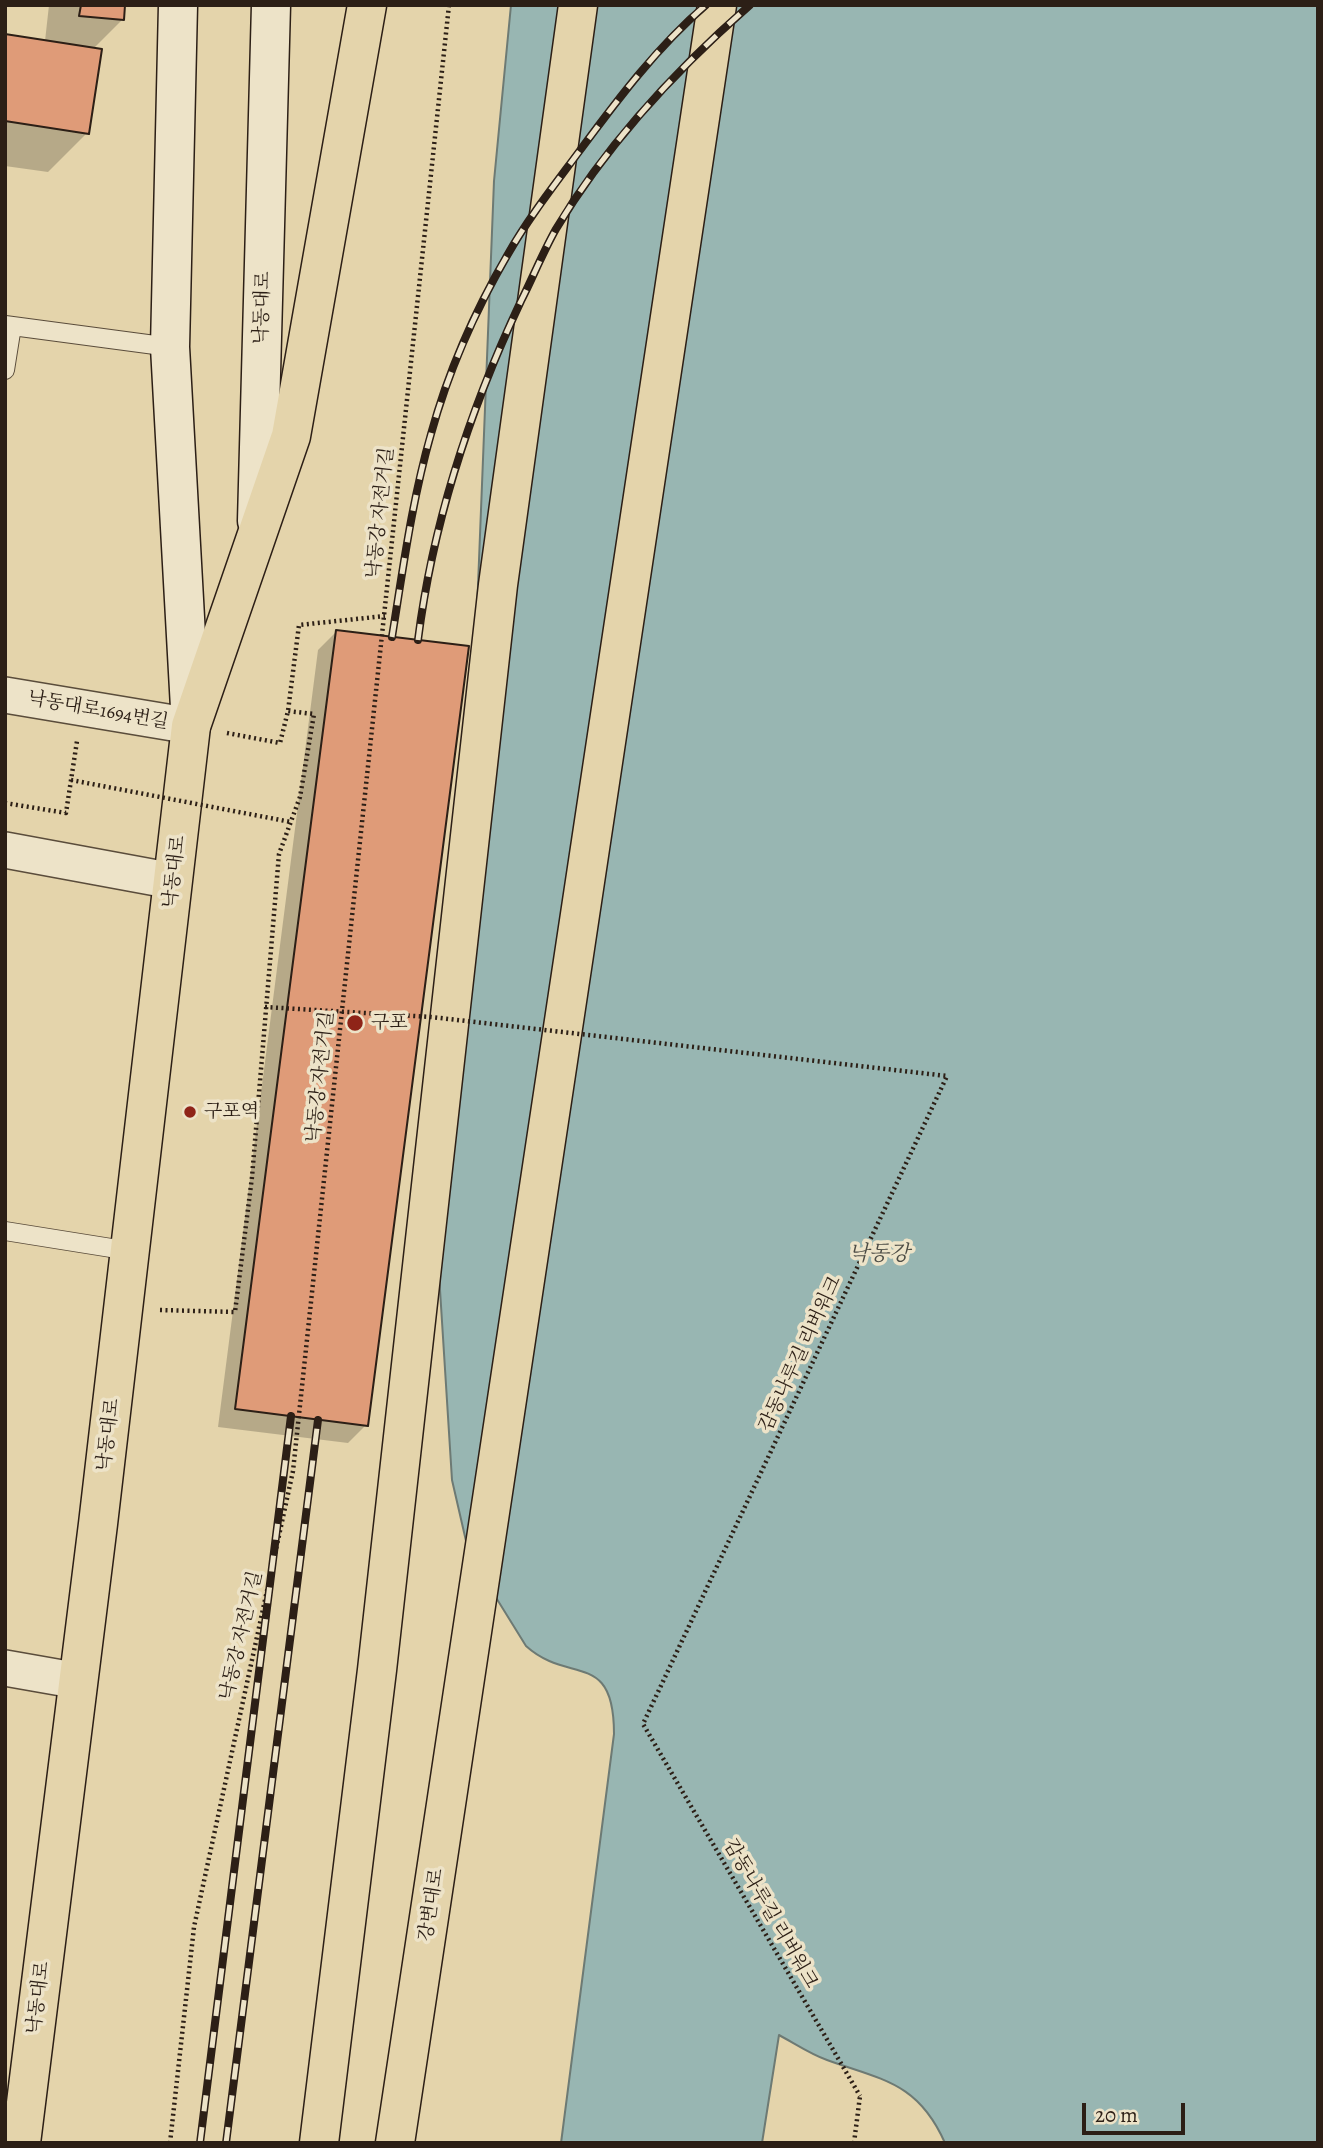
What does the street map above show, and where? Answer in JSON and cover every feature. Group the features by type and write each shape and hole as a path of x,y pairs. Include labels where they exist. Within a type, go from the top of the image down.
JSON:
{"main road":[{"name":"낙동대로","path":"21,2143 79,1681 191,726 170,347 178,5"},
{"name":"낙동대로","path":"191,726 257,521 271,5"},
{"path":"191,726 291,436 367,5"},
{"path":"318,2143 377,1670 498,585 578,5"},
{"name":"강변대로","path":"395,2143 717,5"}],"street":[{"name":"낙동대로1694번길","path":"5,695 191,726"},
{"path":"5,850 173,881"},
{"path":"5,1668 79,1681"}],"lane":[{"path":"5,370 9,325 170,347"},
{"path":"5,1231 130,1251"}],"path":[{"name":"낙동강 자전거길","path":"170,2143 194,1927 293,1471 449,5"},
{"path":"191,726 280,743 288,711 299,625 385,615"},
{"path":"123,1309 235,1312 252,1177 279,854 300,797 314,714 288,711"},
{"path":"5,803 66,813 78,741"},
{"path":"71,780 291,822"},
{"name":"감동나루길 리버워크","path":"265,1007 431,1017 947,1076 643,1724 860,2096 854,2143"}],"water":[{"name":"낙동강","path":"511,5 1318,5 1318,2143 945,2143 923,2107 897,2086 821,2058 779,2035 762,2143 561,2143 614,1734 612,1707 606,1690 597,1679 542,1657 526,1646 469,1554 452,1480 439,1274 476,636 494,181"}],"building":[{"path":"81,5 125,5 124,20 79,16"},
{"path":"5,34 102,49 89,134 5,121"},
{"path":"336,630 469,646 368,1426 235,1409"}],"railway":[{"path":"392,637 424,459 454,364 485,297 525,227 609,111 655,55 706,5"},
{"path":"418,640 433,552 456,466 485,383 551,238 576,198 620,138 696,55 750,5"},
{"path":"200,2143 291,1416"},
{"path":"226,2143 318,1420"}],"place":[{"name":"구포","path":"355,1023"},
{"name":"구포역","path":"190,1112"}]}
